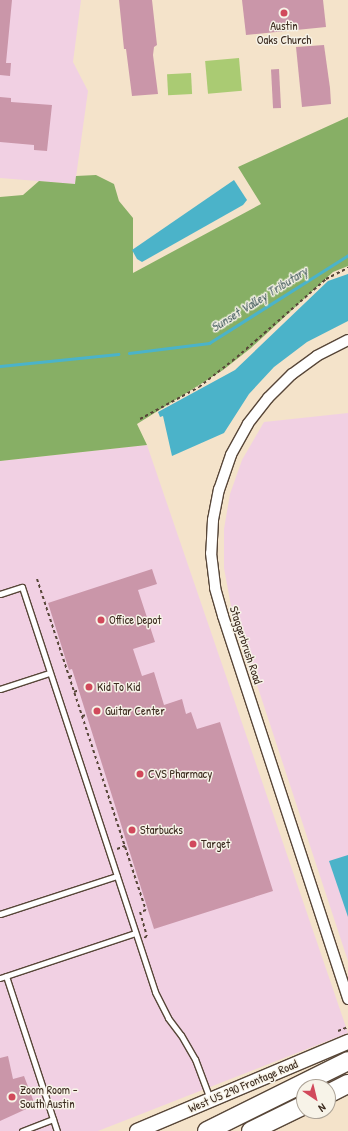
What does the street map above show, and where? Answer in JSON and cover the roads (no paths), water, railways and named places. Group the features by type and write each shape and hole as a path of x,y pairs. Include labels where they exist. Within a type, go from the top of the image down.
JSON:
{"highway":[{"path":"207,1131 348,1061"},
{"path":"336,1090 348,1084"},
{"path":"251,1131 296,1109"}],"main road":[{"name":"West US 290 Frontage Road","path":"137,1131 348,1042"}],"street":[{"name":"Staggerbrush Road","path":"348,340 317,356 292,374 268,398 248,424 231,455 219,490 213,520 211,553 215,588 223,616 348,999"}],"lane":[{"path":"0,594 22,587 155,992 168,1018 181,1035 195,1059 210,1100"},
{"path":"0,689 50,673"},
{"path":"0,914 117,876"},
{"path":"57,1131 3,977 135,933"},
{"path":"22,1131 53,1120"}],"water":[{"path":"234,180 247,200 243,205 142,262 137,259 132,250"},
{"path":"348,274 348,321 307,342 274,367 249,394 224,433 172,456 163,416 160,417 158,412 235,370 328,281"},
{"path":"348,855 348,917 329,861"}],"waterway":[{"name":"Sunset Valley Tributary","path":"129,353 209,343 348,255"},
{"name":"Sunset Valley Tributary","path":"0,366 118,354"}],"place":[{"name":"Austin Oaks Church","path":"284,13"},
{"name":"Office Depot","path":"101,620"},
{"name":"Kid To Kid","path":"89,687"},
{"name":"Guitar Center","path":"97,711"},
{"name":"CVS Pharmacy","path":"140,774"},
{"name":"Starbucks","path":"132,830"},
{"name":"Target","path":"193,844"},
{"name":"Zoom Room - South Austin","path":"12,1097"}]}
